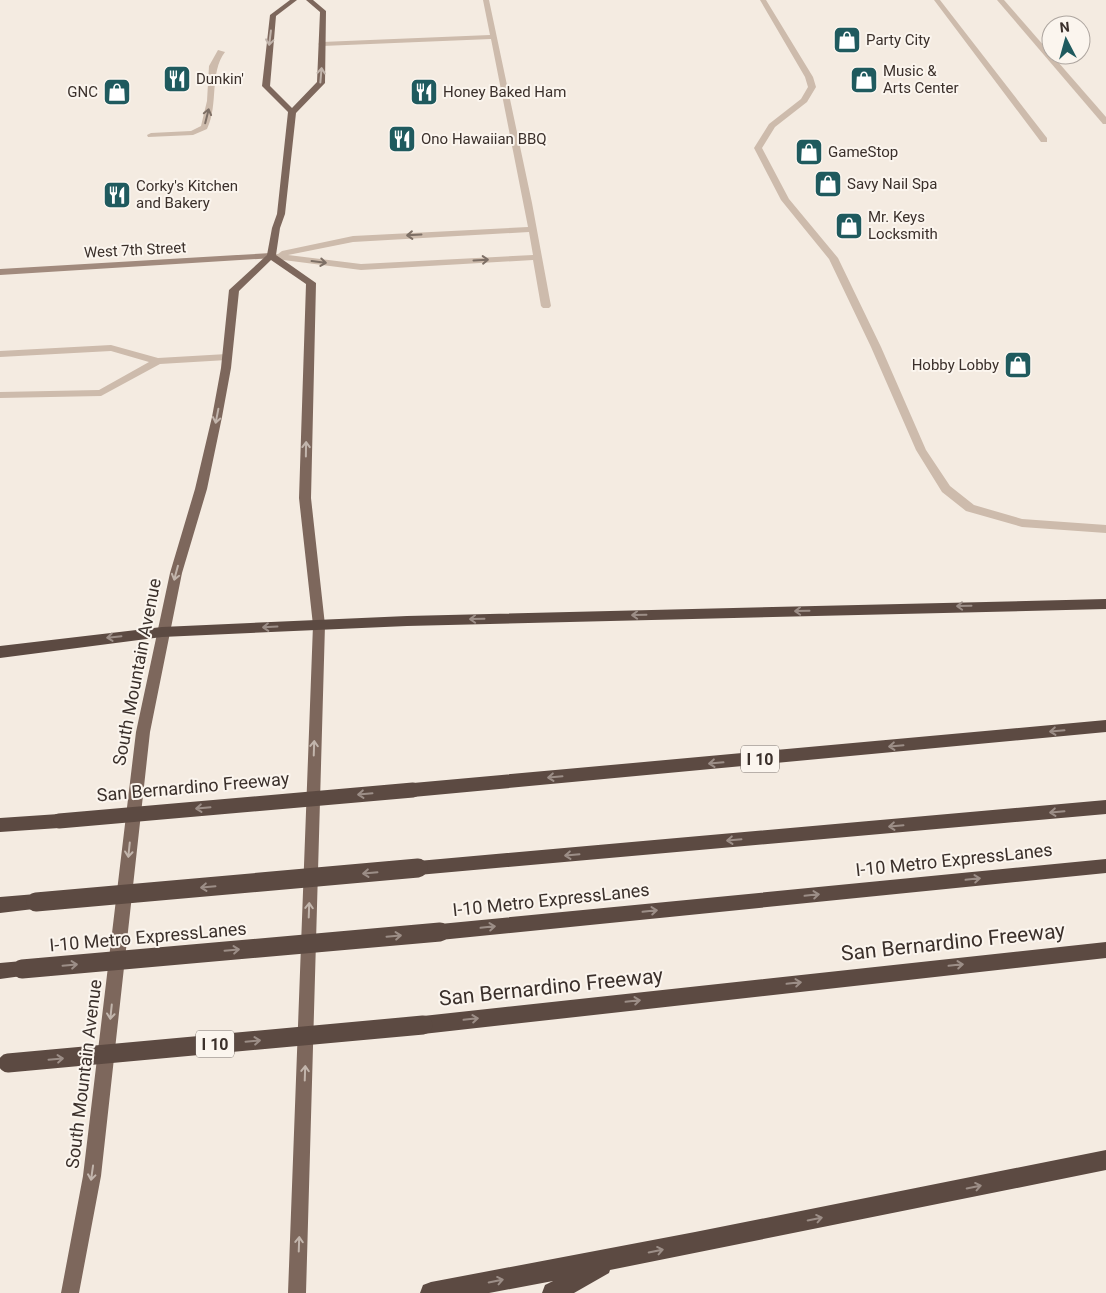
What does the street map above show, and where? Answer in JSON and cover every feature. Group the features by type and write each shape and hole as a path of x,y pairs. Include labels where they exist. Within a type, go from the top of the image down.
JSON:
{"highway":[{"path":"0,652 162,632 319,625 496,618 1106,604"},
{"name":"San Bernardino Freeway","path":"0,825 414,790 1106,726"},
{"path":"0,905 1106,807"},
{"name":"I-10 Metro ExpressLanes","path":"0,971 440,932 1106,866"},
{"name":"San Bernardino Freeway","path":"4,1064 423,1025 1106,950"},
{"path":"431,1293 612,1259 1106,1160"},
{"path":"553,1293 612,1259"}],"main road":[{"path":"292,112 266,86 273,15 294,0"},
{"path":"297,1293 319,625 305,498 311,283 271,256 276,228 281,214 292,112 321,83 323,11 309,0"},
{"name":"West 7th Street","path":"0,272 271,256"},
{"name":"South Mountain Avenue","path":"70,1293 92,1176 143,732 162,632 176,572 201,489 227,357 234,290 271,256"}],"street":[{"path":"486,0 538,257 546,306"},
{"path":"763,0 809,76 812,87 804,100 772,126 758,148 785,200 833,258 876,346 921,450 946,488 970,508 1022,523 1106,529"},
{"path":"937,0 1044,140"},
{"path":"1000,0 1106,122"},
{"path":"322,44 493,37"},
{"path":"151,136 193,133 204,127 212,91 212,66 214,59 221,52"},
{"path":"271,256 352,239 532,229"},
{"path":"271,256 361,267 538,257"},
{"path":"0,354 110,348 158,361 227,357"},
{"path":"0,395 101,392 158,361"}],"place":[{"name":"Party City","path":"847,40"},
{"name":"Dunkin'","path":"177,79"},
{"name":"Music & Arts Center","path":"864,80"},
{"name":"GNC","path":"117,92"},
{"name":"Honey Baked Ham","path":"424,92"},
{"name":"Ono Hawaiian BBQ","path":"402,139"},
{"name":"GameStop","path":"809,152"},
{"name":"Savy Nail Spa","path":"828,184"},
{"name":"Corky's Kitchen and Bakery","path":"117,195"},
{"name":"Mr. Keys Locksmith","path":"849,226"},
{"name":"Hobby Lobby","path":"1018,365"}]}
